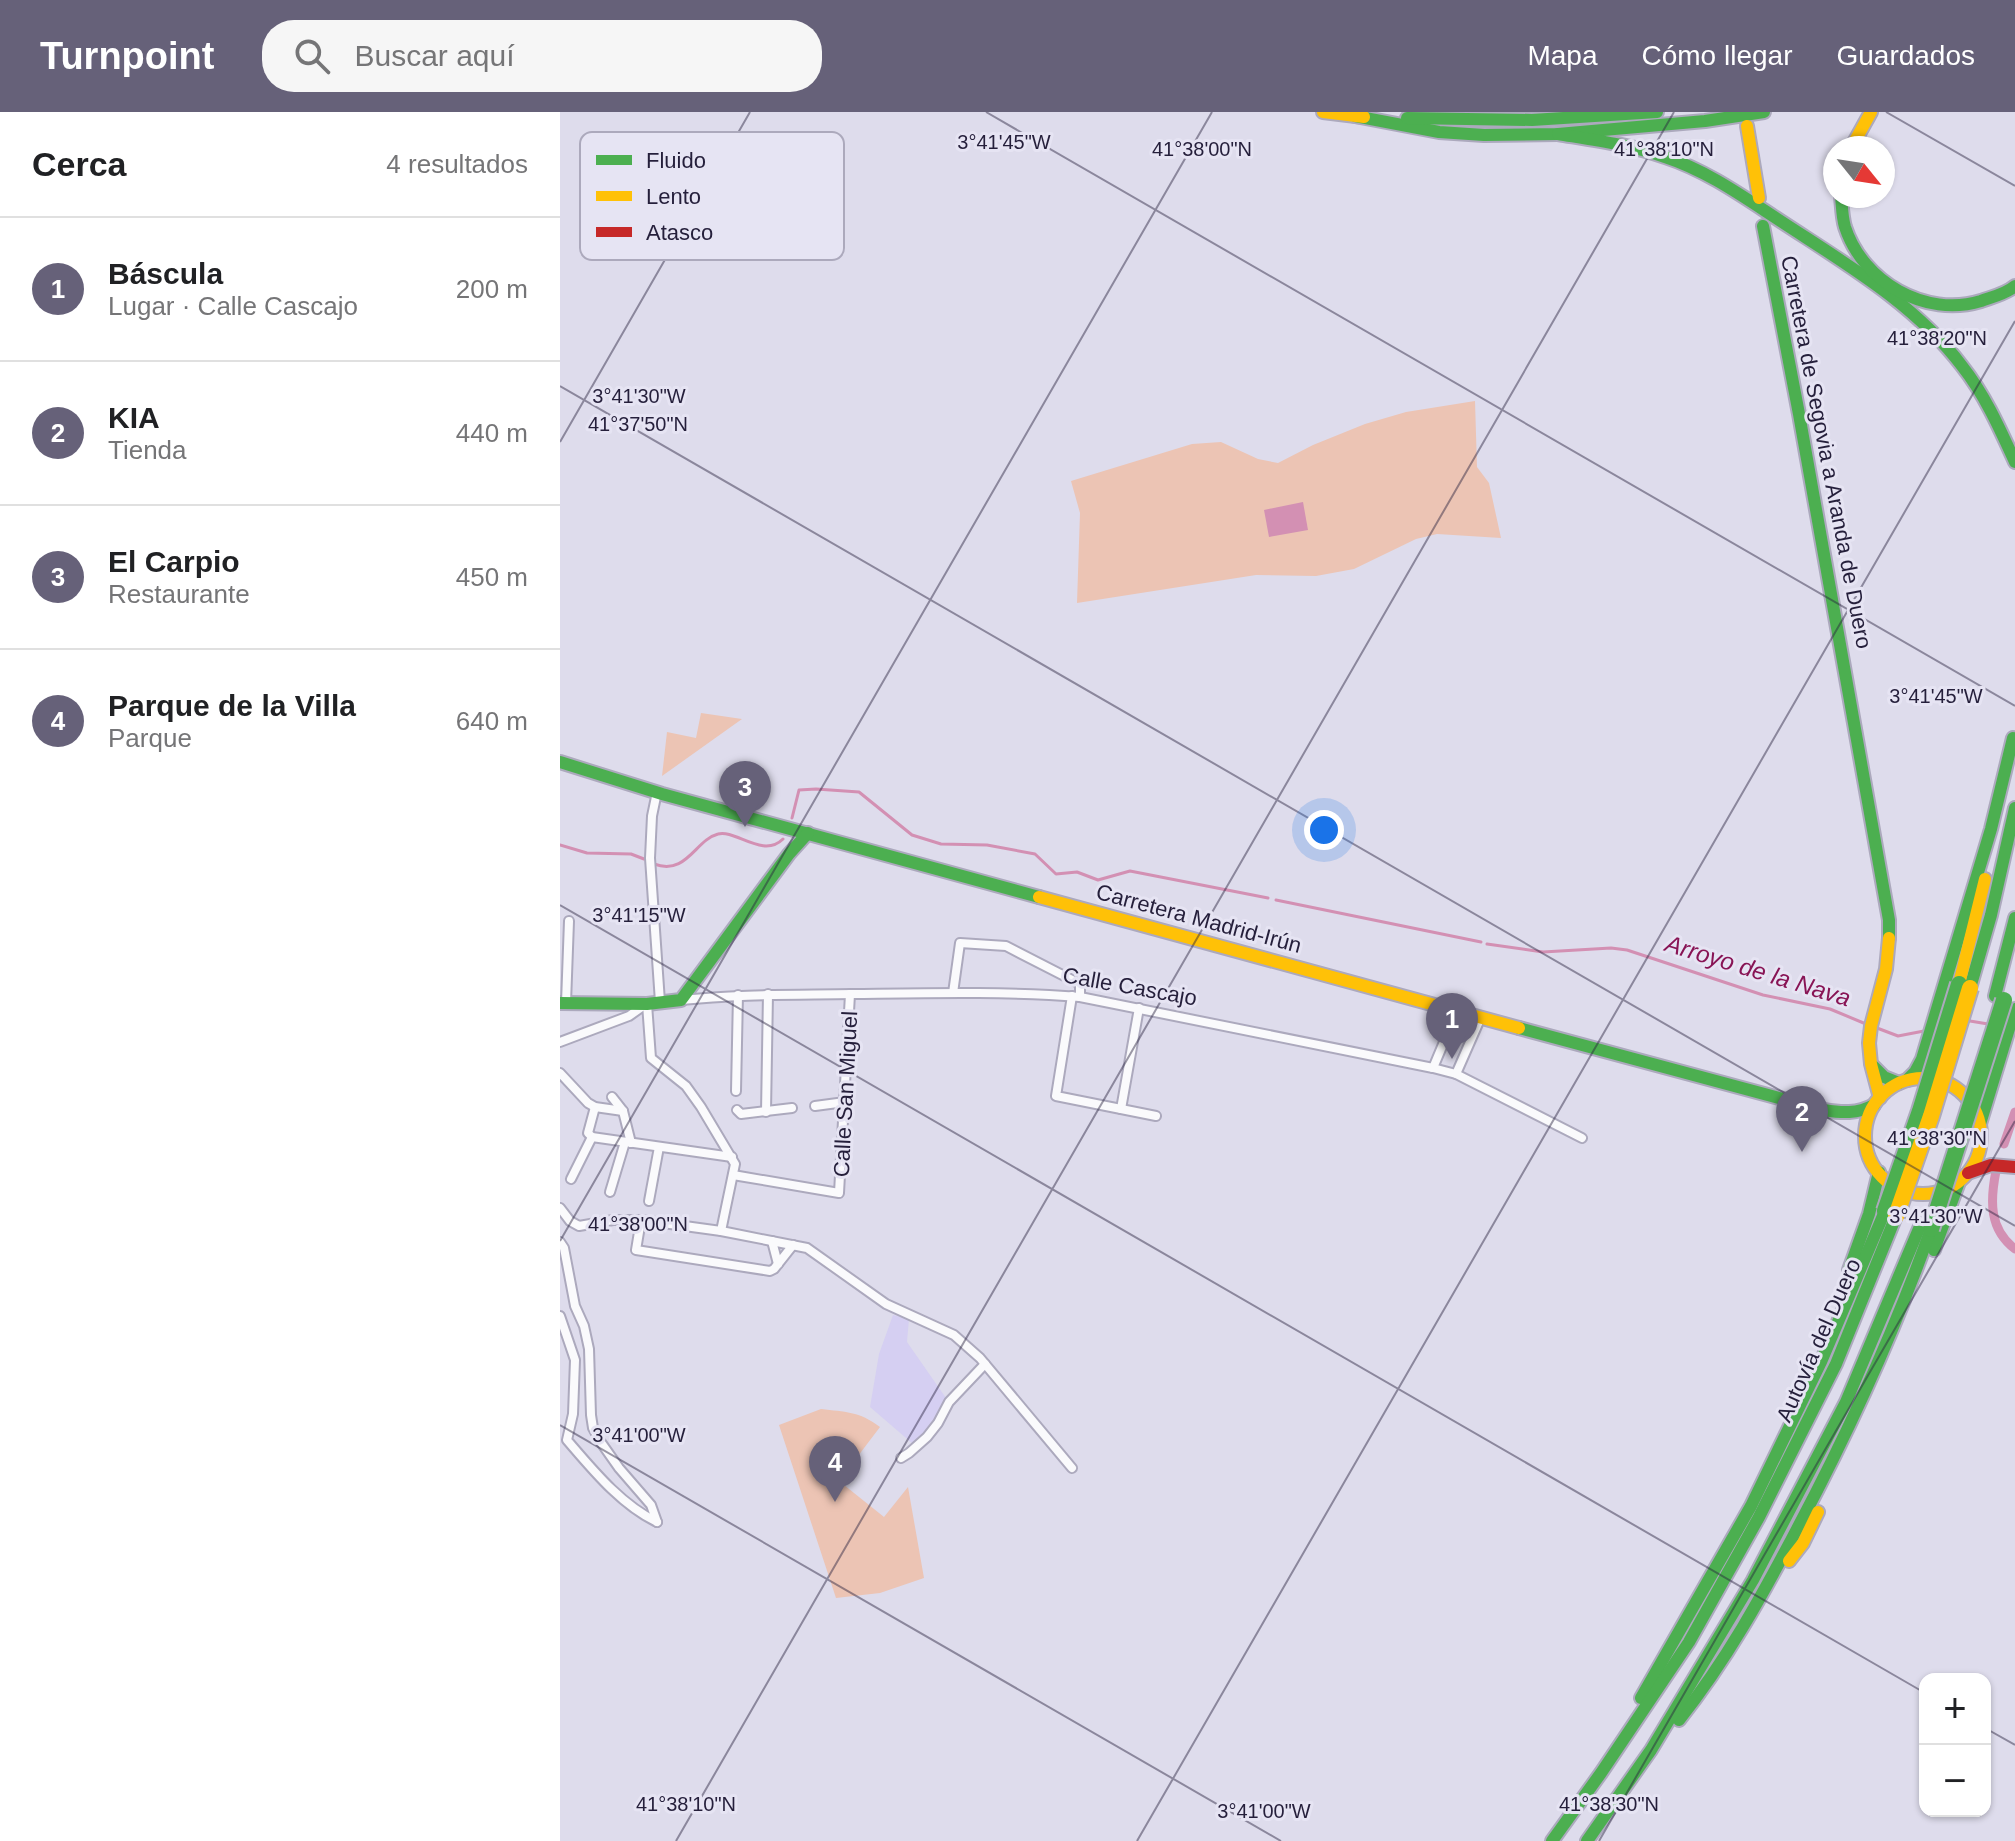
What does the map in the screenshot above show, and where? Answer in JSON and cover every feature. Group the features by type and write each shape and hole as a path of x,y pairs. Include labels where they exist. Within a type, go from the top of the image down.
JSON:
{"main road":[{"path":"1323,112 1439,132 1484,135 1558,134 1705,121 1764,112"},
{"path":"1355,116 1480,121 1657,112"},
{"path":"1858,136 1871,112"},
{"path":"1747,126 1759,198"},
{"path":"1558,134 1630,145 1681,163 1743,197 1885,292 1922,322 1953,354 1991,409 2015,462"},
{"path":"1842,208 1844,226 1860,258 1882,278 1912,298 1943,306 1975,303 2015,286"},
{"name":"Carretera de Segovia a Aranda de Duero","path":"1763,226 1889,920 1885,977 1869,1042 1877,1102"},
{"path":"1964,986 2014,733"},
{"path":"2014,733 1991,829 1922,1059 1915,1072 1888,1090 1877,1102 1868,1119 1866,1134 1871,1161 1892,1184 1908,1192 1925,1194 1943,1190 1982,1166 2015,1167"},
{"name":"Carretera Madrid-Irún","path":"560,762 657,792 1829,1111 1857,1114 1877,1102"},
{"name":"Autovía del Duero","path":"1552,1841 1689,1642 1759,1517 1836,1364 1890,1214 1931,1116 1964,986 1991,915 2015,808"},
{"path":"681,1000 789,854 808,833"},
{"path":"1767,1586 1803,1543 1861,1428 1963,1177 1975,1162 1980,1149 1981,1130 2002,1055 2015,918"},
{"path":"1647,1755 1701,1694 1742,1630 1850,1427 1890,1339 1926,1227 2007,1005 2015,960"},
{"name":"Calle Cascajo","path":"563,1003 681,1000"},
{"path":"1871,1064 1884,1077 1903,1082 1926,1078 1944,1082 1961,1091 1973,1106 1989,1147 2015,1161"},
{"name":"Carretera Madrid-Irún","path":"1829,1111 1866,1134"},
{"path":"1742,1520 1758,1470 1848,1271 1869,1214 1879,1172"},
{"path":"1625,1737 1655,1671 1751,1506 1890,1214"},
{"path":"1587,1841 1647,1755 1725,1628 1789,1514 1846,1402 1926,1227"}],"street":[{"path":"657,792 652,816 650,858 651,1058 686,1086 735,1164 721,1231"},
{"path":"563,1003 563,940 569,921"},
{"path":"953,993 960,943 1006,946 1080,984 1056,1096 1156,1116"},
{"path":"766,1112 768,994"},
{"name":"Calle Cascajo","path":"681,1000 768,994 1076,996 1456,1074 1582,1138"},
{"name":"Calle San Miguel","path":"733,1175 839,1193 850,994"},
{"path":"736,1091 738,995"},
{"path":"560,1042 629,1016 653,1003"},
{"path":"1121,1109 1139,1008"},
{"path":"1433,1068 1457,1011"},
{"path":"1456,1074 1481,1017"},
{"path":"560,1073 588,1103 623,1111"},
{"path":"610,1192 628,1142 623,1111 612,1097"},
{"path":"815,1106 845,1102"},
{"path":"595,1107 588,1133 592,1137 732,1157"},
{"path":"737,1110 741,1114 792,1108"},
{"path":"571,1179 592,1137"},
{"path":"649,1201 659,1147"},
{"path":"560,1208 570,1221 579,1226 613,1220 641,1220 721,1231 807,1248 886,1304 954,1335 985,1364 1072,1468"},
{"path":"641,1220 636,1250 770,1271 793,1245"},
{"path":"772,1241 778,1264"},
{"path":"560,1242 589,1349 593,1428 619,1468 651,1505 657,1522 641,1515 563,1436 573,1414 575,1360 560,1316"},
{"path":"901,1458 927,1437 949,1402 985,1364"}],"shaded area":[{"path":"1475,401 1477,467 1489,483 1501,538 1437,534 1416,539 1354,569 1316,576 1256,575 1077,603 1080,513 1071,481 1192,444 1221,442 1258,459 1278,463 1365,424 1406,412"},
{"path":"1303,502 1308,530 1269,537 1264,510"},
{"path":"701,713 742,719 662,776 667,732 696,738"},
{"path":"893,1315 909,1319 907,1342 946,1398 936,1420 913,1444 870,1407 879,1354"},
{"path":"821,1409 858,1415 880,1427 839,1481 884,1517 908,1487 924,1578 880,1593 836,1598 779,1425"}],"waterway":[{"name":"Arroyo de la Nava","path":"792,818 799,790 859,792 912,835 941,844 987,845 1035,854 1056,874 1077,872 1098,880 1130,871 1268,898"},
{"name":"Arroyo de la Nava","path":"654,864 675,865 718,834 733,835 767,846 783,839"},
{"name":"Arroyo de la Nava","path":"560,845 587,853 631,854 644,859"},
{"name":"Arroyo de la Nava","path":"1276,900 1481,942"},
{"name":"Arroyo de la Nava","path":"1487,944 1543,952 1627,950 1763,995 1830,1009 1866,1024"},
{"name":"Arroyo de la Nava","path":"1964,1020 1988,1024"},
{"name":"Arroyo de la Nava","path":"1877,1028 1898,1036 1924,1031"},
{"path":"2004,1144 2015,1112"},
{"path":"1996,1171 1993,1193 1996,1223 2000,1233 2015,1249"}],"traffic: fast":[{"path":"1407,118 1532,120 1657,112"},
{"path":"1355,116 1439,132 1484,135 1558,134 1705,121 1764,112"},
{"path":"1558,134 1639,149 1711,177 1878,286 1923,323 1962,366 1985,400 2015,462"},
{"path":"1842,208 1844,223 1854,247 1866,264 1881,279 1918,300 1960,305 1994,297 2015,286"},
{"path":"1763,226 1889,920 1889,938"},
{"path":"1907,1080 1922,1059 1991,829 2013,738"},
{"path":"560,762 662,794 1039,897"},
{"path":"1970,988 1991,915 2015,808"},
{"path":"560,1003 647,1004 681,1000 789,854 808,833"},
{"path":"1995,996 2015,918"},
{"path":"1885,1211 1959,984"},
{"path":"1931,1229 2004,1000"},
{"path":"1980,1124 2015,1009"},
{"path":"1519,1028 1824,1110 1849,1112 1874,1105"},
{"path":"1873,1066 1884,1077 1899,1083"},
{"path":"1849,1270 1869,1214 1879,1172"},
{"path":"1934,1250 1959,1182"},
{"path":"1641,1698 1751,1506 1821,1362 1885,1211"},
{"path":"1552,1841 1689,1642 1759,1517 1836,1364 1896,1216"},
{"path":"1587,1841 1651,1750 1753,1580 1846,1402 1921,1224"},
{"path":"1679,1720 1742,1628 1816,1492 1886,1344 1931,1229"}],"traffic: slow":[{"path":"1323,112 1364,117"},
{"path":"1858,136 1871,112"},
{"path":"1747,126 1759,198"},
{"path":"1959,984 1985,879"},
{"path":"1039,897 1519,1028"},
{"path":"1880,1098 1869,1043 1886,969 1889,938"},
{"path":"1896,1216 1931,1116 1970,988"},
{"path":"1923,1078 1945,1083 1964,1095 1976,1114 1981,1136 1976,1158 1964,1177 1945,1189 1923,1194 1901,1189 1882,1177 1870,1158 1865,1136 1870,1114 1882,1095 1901,1083 1923,1078"},
{"path":"1789,1561 1803,1543 1818,1512"}],"traffic: jam":[{"path":"1968,1173 1991,1165 2015,1167"}],"place":[{"name":"El Carpio","path":"745,827"},
{"name":"Báscula","path":"1452,1059"},
{"name":"KIA","path":"1802,1152"},
{"name":"Parque de la Villa","path":"835,1502"}]}
